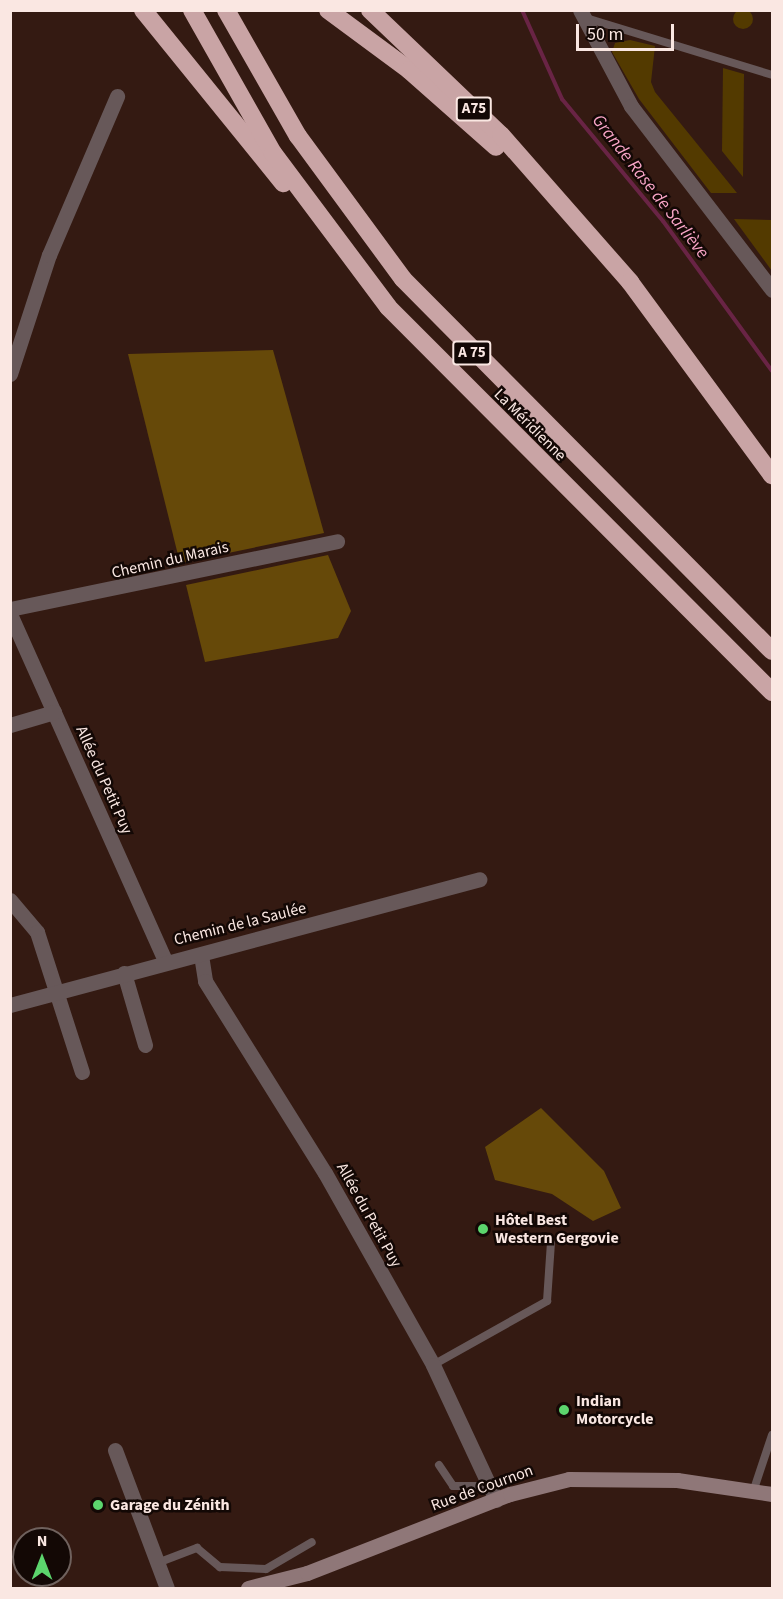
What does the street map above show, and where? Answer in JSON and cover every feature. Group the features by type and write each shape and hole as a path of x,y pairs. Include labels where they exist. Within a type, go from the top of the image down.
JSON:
{"highway":[{"path":"142,10 255,155 318,219"},
{"name":"La Méridienne","path":"192,10 249,115 318,219 388,307 496,421 772,692"},
{"name":"La Méridienne","path":"226,10 298,136 403,279 772,651"},
{"path":"328,10 409,70 570,216 670,331 772,475"},
{"name":"A75","path":"370,10 501,135 570,216"}],"street":[{"path":"581,14 631,106 772,290"},
{"path":"10,374 49,255 117,96"},
{"name":"Chemin du Marais","path":"10,609 337,541"},
{"name":"Allée du Petit Puy","path":"10,614 165,961"},
{"path":"10,725 54,712"},
{"name":"Chemin de la Saulée","path":"10,1005 165,961 201,955 479,879"},
{"path":"10,900 37,932 82,1072"},
{"name":"Allée du Petit Puy","path":"201,955 205,981 319,1164 433,1365 496,1500"},
{"path":"124,973 145,1045"},
{"path":"115,1450 160,1562 167,1588"},
{"name":"Rue de Cournon","path":"248,1588 307,1573 538,1485 595,1477 754,1489 772,1494"}],"lane":[{"path":"581,14 772,75"},
{"path":"433,1365 547,1301 551,1243"},
{"path":"754,1489 772,1435"},
{"path":"439,1465 453,1486 488,1486"},
{"path":"160,1562 197,1548 220,1567 266,1569 312,1542"}],"shaded area":[{"path":"739,9 747,9 753,15 753,23 747,29 739,29 733,23 733,15"},
{"path":"630,40 655,46 651,82 655,92 737,193 711,193 639,99 612,52 615,43"},
{"path":"723,68 744,74 743,177 722,151"},
{"path":"734,219 772,220 772,271"},
{"path":"273,350 324,533 180,563 128,354"},
{"path":"328,555 351,611 338,638 205,662 186,585"},
{"path":"541,1108 604,1171 621,1208 593,1221 552,1194 495,1180 485,1147"}],"waterway":[{"name":"Grande Rase de Sarliève","path":"522,10 562,99 663,221 772,371"}],"place":[{"name":"Hôtel Best Western Gergovie","path":"483,1229"},
{"name":"Indian Motorcycle","path":"564,1410"},
{"name":"Garage du Zénith","path":"98,1505"}]}
